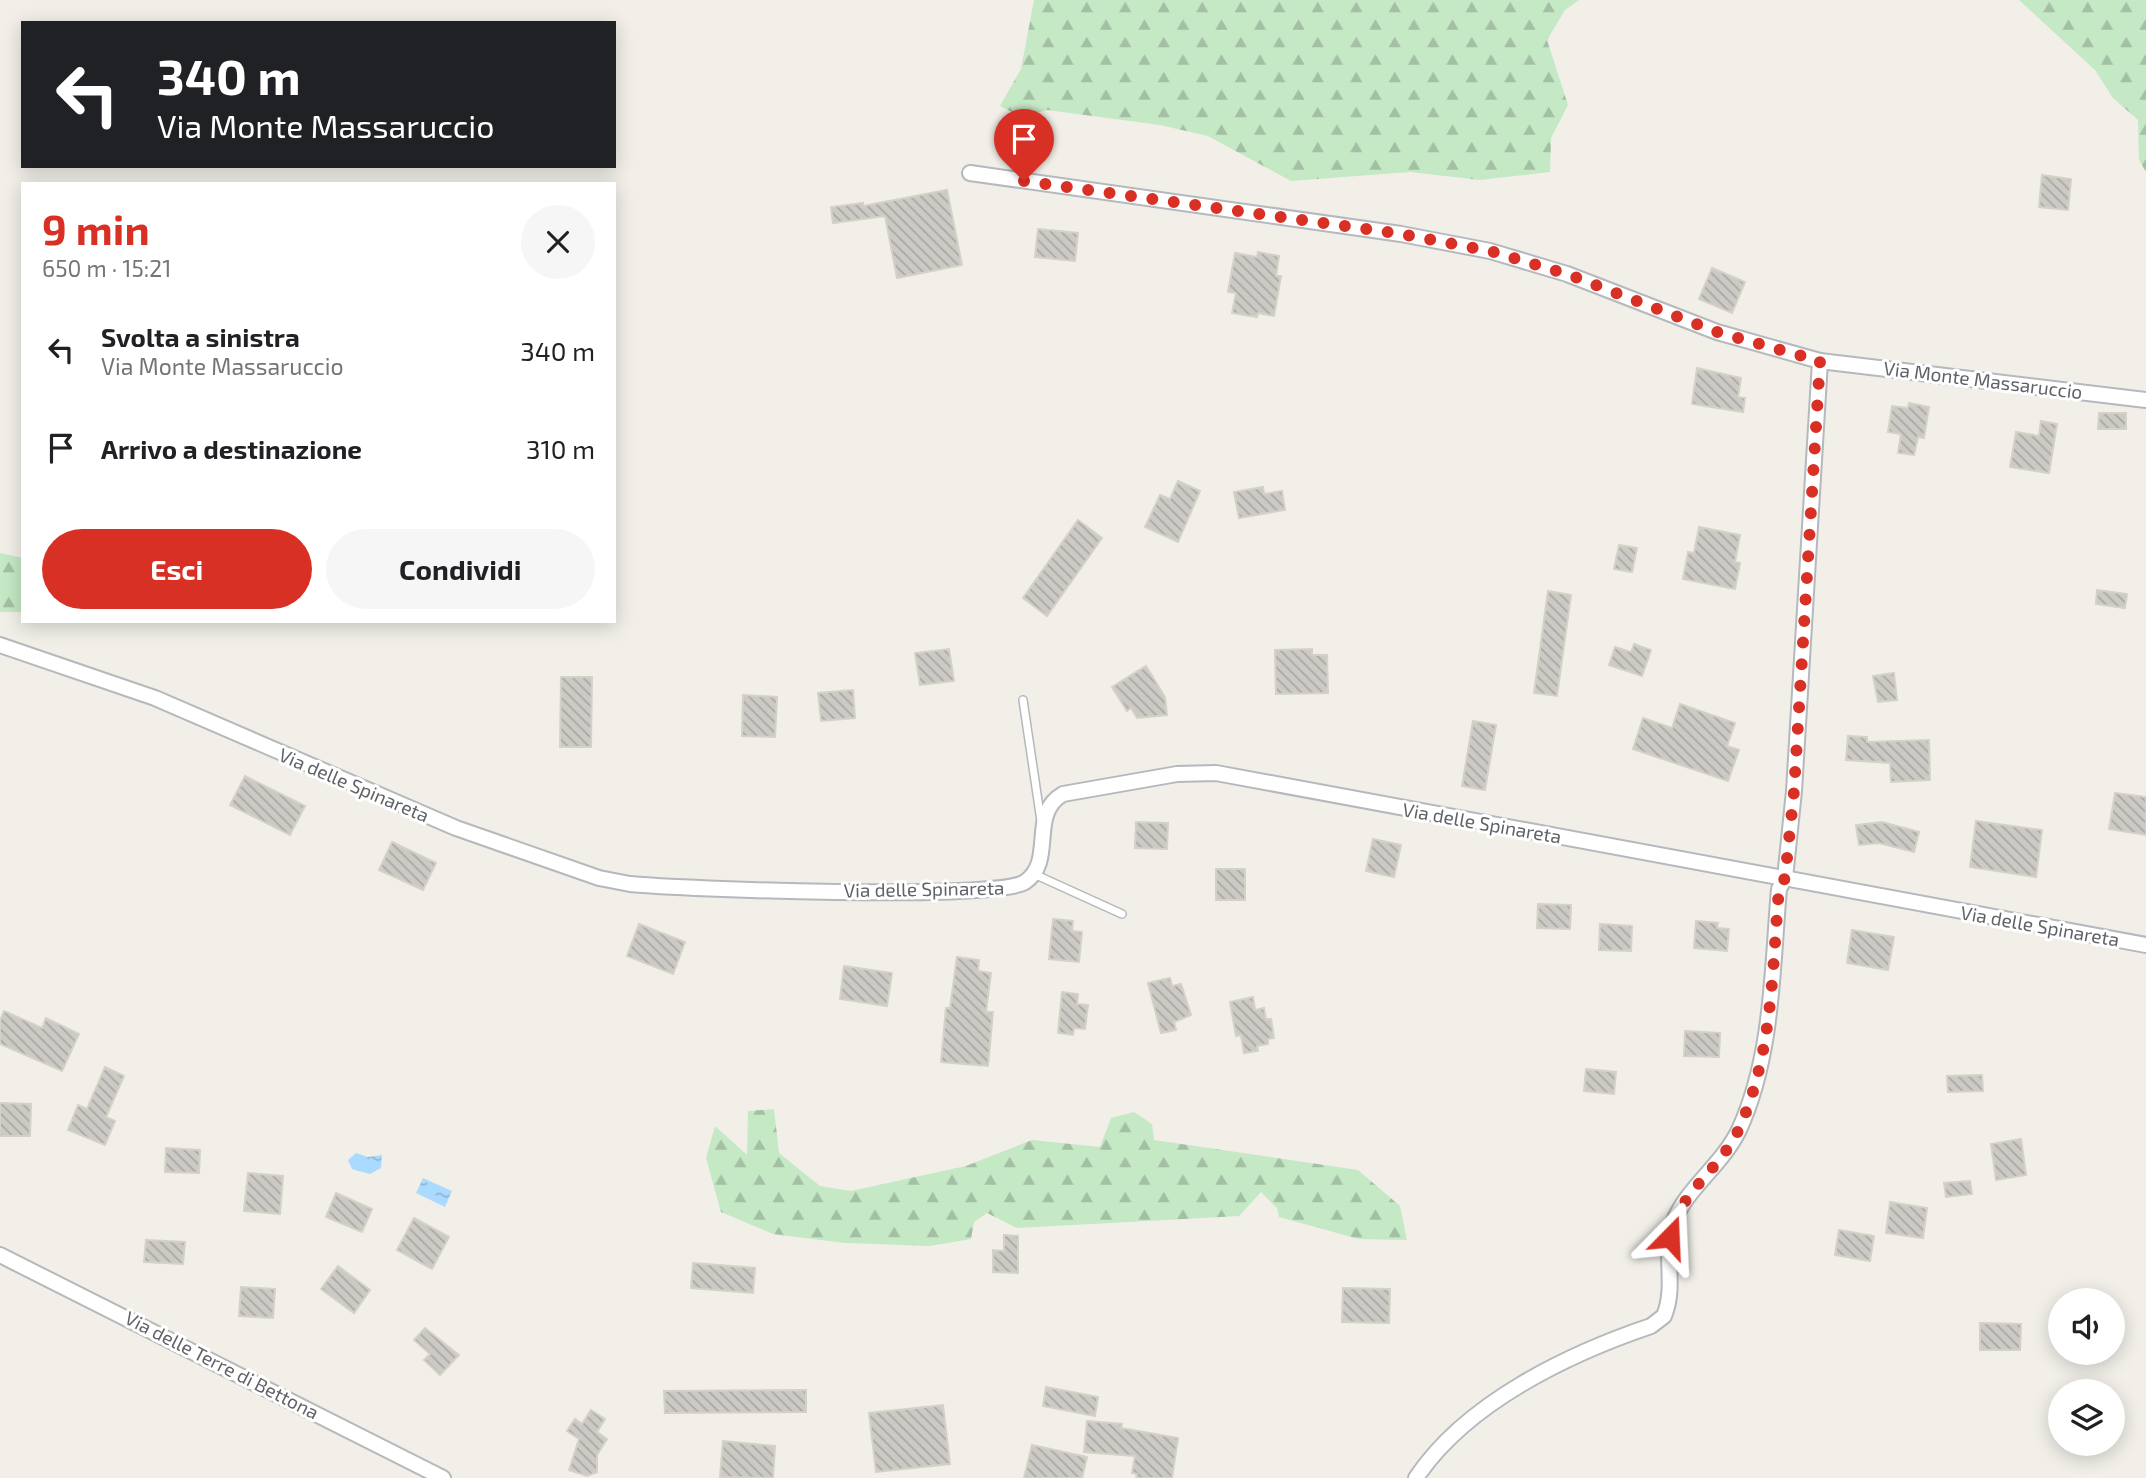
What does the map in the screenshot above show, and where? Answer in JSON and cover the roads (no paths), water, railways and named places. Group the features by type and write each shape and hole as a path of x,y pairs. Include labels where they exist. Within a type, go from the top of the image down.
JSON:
{"street":[{"name":"Via Monte Massaruccio","path":"970,173 1401,234 1490,251 1567,274 1717,332 1820,361 2146,400"},
{"path":"1416,1478 1464,1423 1504,1394 1651,1326 1664,1316 1670,1294 1669,1244 1673,1223 1686,1200 1713,1171 1732,1142 1756,1078 1766,1029 1779,889 1785,878 1794,791 1820,361"},
{"name":"Via delle Spinareta","path":"0,645 155,698 456,828 599,878 646,886 909,892 1006,890 1023,884 1033,874 1041,850 1042,825 1051,802 1063,794 1177,774 1216,773 2146,945"},
{"name":"Via delle Terre di Bettona","path":"0,1255 443,1478"}],"lane":[{"path":"1023,700 1042,825"},
{"path":"1033,874 1122,914"}],"water":[{"path":"356,1153 368,1157 382,1155 381,1168 370,1174 352,1169 348,1160"},
{"path":"423,1178 452,1191 445,1207 416,1193"}]}
